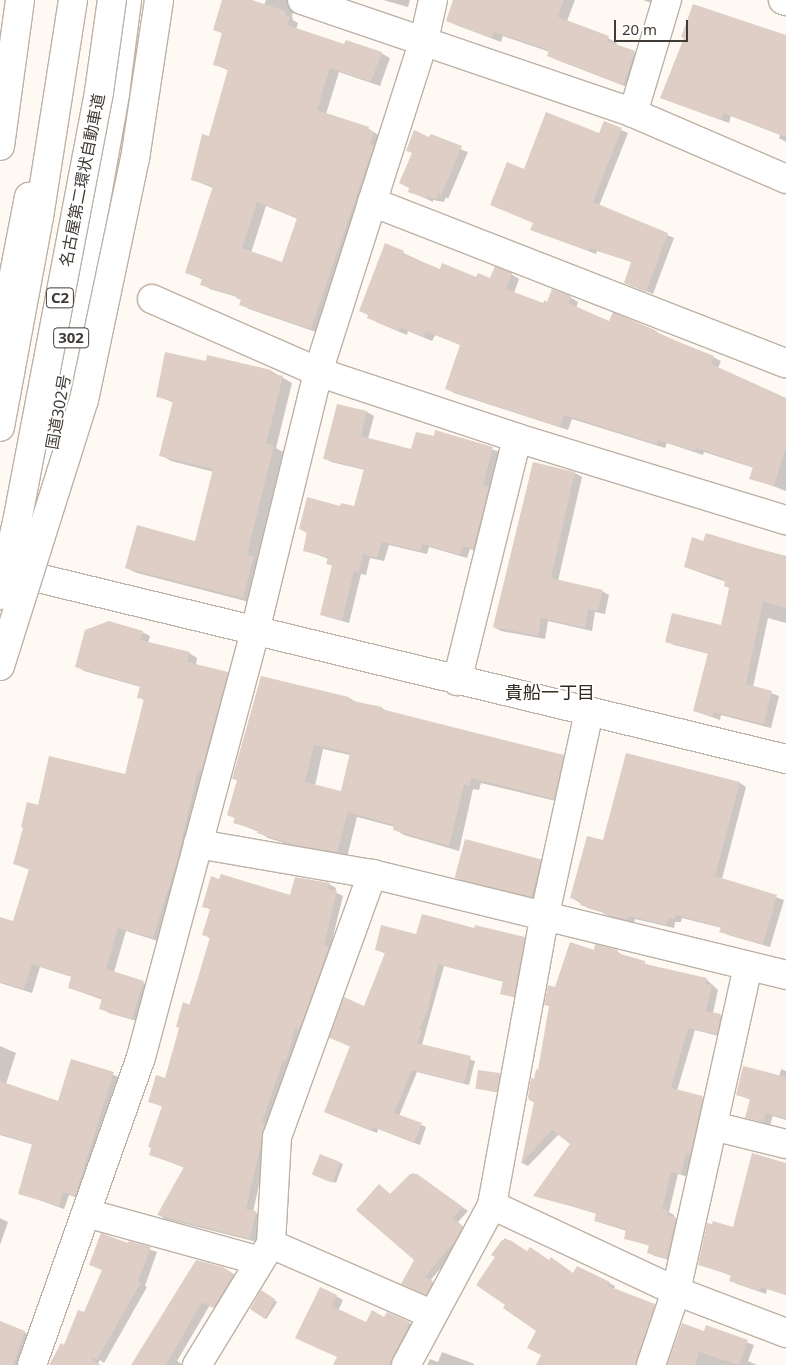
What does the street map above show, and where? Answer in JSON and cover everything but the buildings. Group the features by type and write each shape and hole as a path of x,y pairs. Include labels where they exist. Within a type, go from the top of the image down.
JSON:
{"main road":[{"path":"0,146 20,0"},
{"path":"0,346 51,83 63,0"},
{"name":"C2","path":"0,427 39,217 72,0"},
{"name":"名古屋第二環状自動車道","path":"0,595 18,522 90,140 112,0"},
{"name":"国道302号","path":"0,673 13,572 37,532 114,103 127,0"},
{"path":"0,666 84,400 135,159 159,0"},
{"path":"302,0 424,40 632,113 786,179"},
{"path":"32,1365 141,1056 255,631 318,372 424,40 433,0"},
{"path":"632,113 668,0"},
{"path":"372,202 786,363"},
{"path":"152,299 318,372 517,438 786,520"},
{"path":"457,681 517,438"},
{"path":"13,572 457,681 786,759"},
{"path":"406,1365 431,1314 492,1205 545,914 590,713"},
{"path":"198,844 372,874 545,914 786,976"},
{"path":"197,1365 266,1252 277,1138 372,874"},
{"path":"652,1365 676,1291 748,966"},
{"path":"713,1126 786,1144"},
{"path":"492,1205 676,1291 786,1333"},
{"path":"86,1213 266,1252 431,1314"}],"district":[{"name":"貴船一丁目","path":"550,692"}]}
